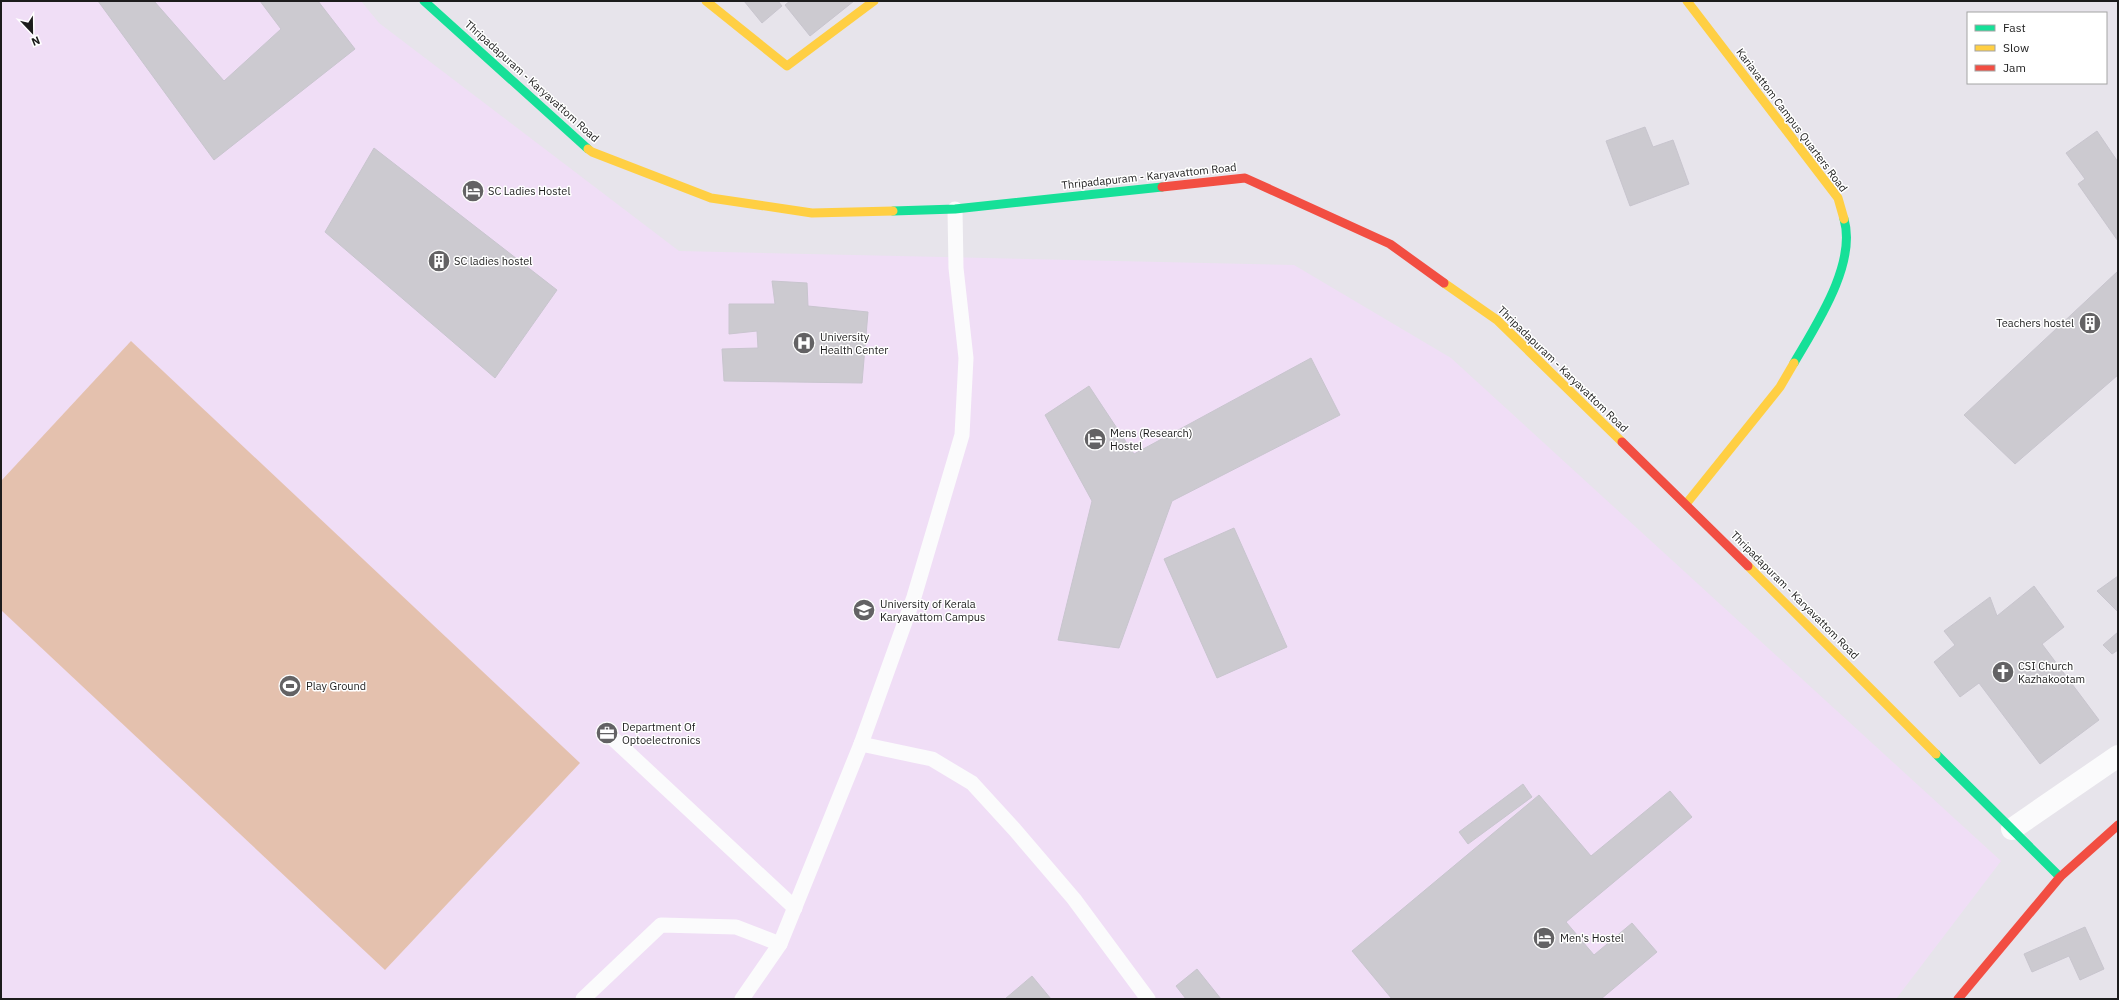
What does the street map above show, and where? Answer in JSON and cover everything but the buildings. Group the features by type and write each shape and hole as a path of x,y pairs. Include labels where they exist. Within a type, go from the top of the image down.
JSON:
{"main road":[{"name":"Thripadapuram - Karyavattom Road","path":"424,1 592,152 711,198 812,213 955,209 1245,178 1390,244 1497,320 1686,504 2060,877"},
{"path":"706,1 787,66 874,1"},
{"name":"Kariavattom Campus Quarters Road","path":"1686,504 1784,380 1828,305 1846,254 1847,229 1838,198 1687,1"},
{"path":"1958,999 2060,877 2108,832 2118,825"}],"street":[{"path":"2012,829 2118,756"}],"lane":[{"path":"742,999 780,944 861,744 914,597 962,435 966,358 956,268 955,209"},
{"path":"607,733 795,908"},
{"path":"861,744 932,759 972,783 1074,899 1148,999"},
{"path":"583,999 661,925 736,927 780,944"}],"shaded area":[{"name":"University of Kerala Karyavattom Campus","path":"1,1 361,1 379,23 679,251 1294,265 1451,358 2001,861 1896,999 1,999"},
{"name":"Play Ground","path":"131,341 580,763 385,970 1,610 1,481"}],"traffic: fast":[{"path":"424,1 588,149"},
{"path":"893,211 955,209 1162,187"},
{"path":"1794,363 1823,313 1840,274 1845,255 1846,237 1844,219"},
{"path":"1936,754 2060,877"}],"traffic: slow":[{"path":"706,1 787,66 874,1"},
{"path":"1687,1 1838,198 1844,219"},
{"path":"588,149 592,152 711,198 812,213 893,211"},
{"path":"1444,283 1497,320 1622,442"},
{"path":"1686,504 1780,387 1794,363"},
{"path":"1748,566 1936,754"}],"traffic: jam":[{"path":"1162,187 1245,178 1390,244 1444,283"},
{"path":"1622,442 1748,566"},
{"path":"1958,999 2060,877 2118,825"}],"place":[{"name":"SC Ladies Hostel","path":"473,191"},
{"name":"SC ladies hostel","path":"439,261"},
{"name":"Teachers hostel","path":"2090,323"},
{"name":"University Health Center","path":"804,343"},
{"name":"Mens (Research) Hostel","path":"1095,439"},
{"name":"University of Kerala Karyavattom Campus","path":"864,610"},
{"name":"CSI Church Kazhakootam","path":"2003,672"},
{"name":"Play Ground","path":"290,686"},
{"name":"Department Of Optoelectronics","path":"607,733"},
{"name":"Men's Hostel","path":"1544,938"}]}
